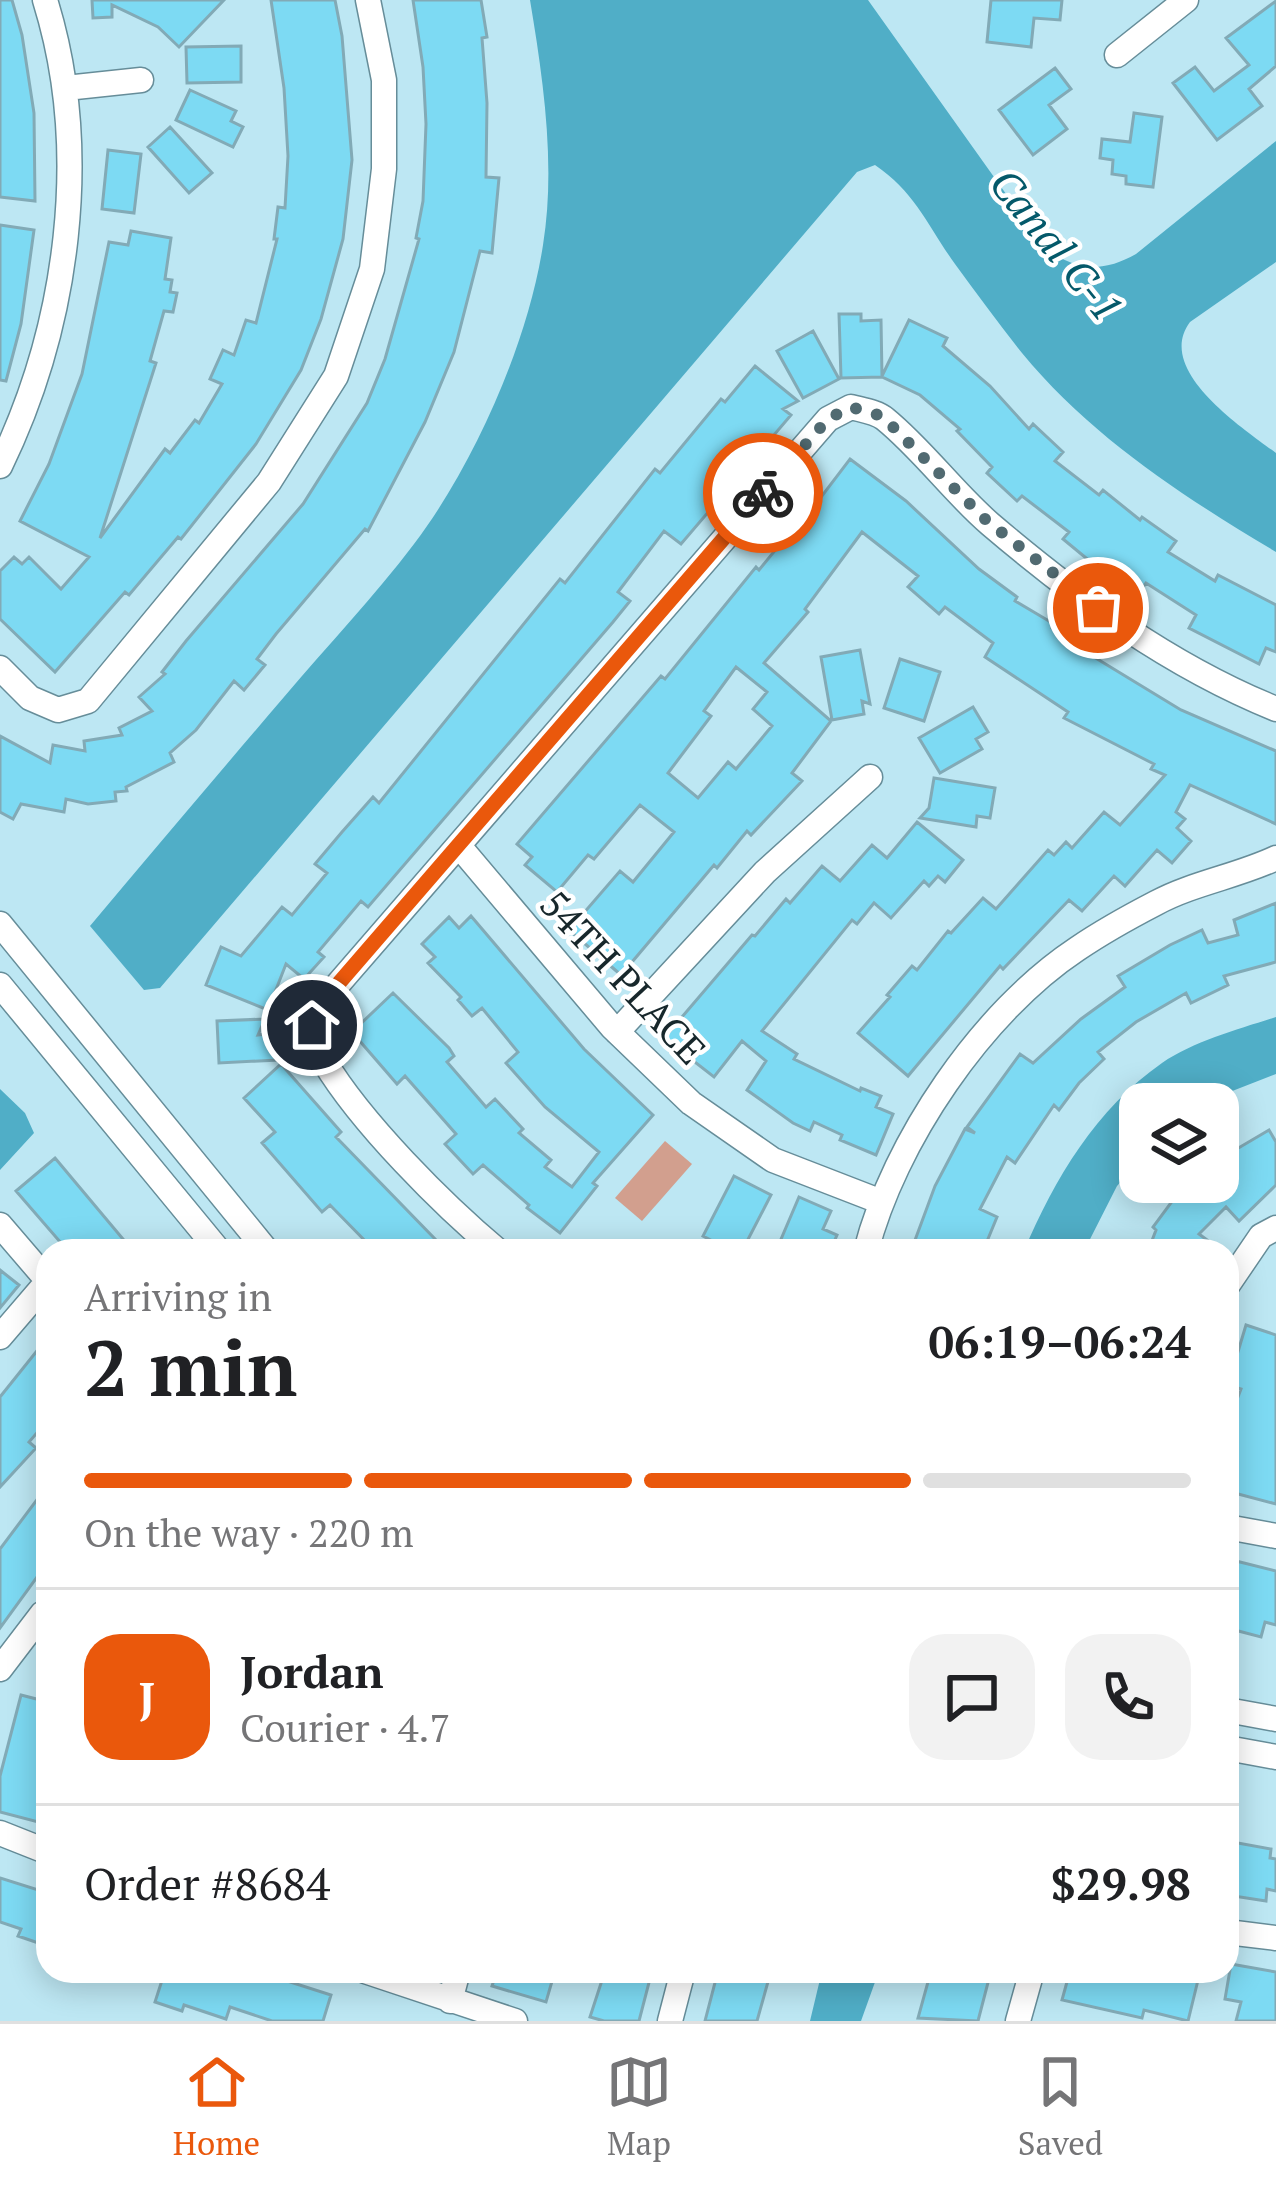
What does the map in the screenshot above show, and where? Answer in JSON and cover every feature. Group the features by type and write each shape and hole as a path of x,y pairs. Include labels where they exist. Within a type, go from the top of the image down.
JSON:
{"street":[{"path":"0,466 24,418 49,330 67,226 66,88 45,0"},
{"path":"0,668 30,698 58,710 88,700 269,482 335,376 372,269 384,170 384,80 368,0"},
{"path":"1117,55 1186,0"},
{"path":"66,88 141,80"},
{"path":"484,1239 383,1137 322,1058 312,1025 326,998 828,419 851,407 882,416 987,521 1071,590 1153,646 1276,709"},
{"path":"617,1032 765,872 870,777"},
{"name":"54TH PLACE","path":"459,846 617,1032 691,1102 773,1160 879,1201"},
{"path":"869,1239 879,1201 927,1112 991,1024 1074,950 1161,900 1276,858"},
{"path":"0,924 257,1239"},
{"path":"0,985 209,1239"},
{"path":"0,1225 36,1267"},
{"path":"1239,1269 1262,1236 1276,1228"},
{"path":"0,1336 36,1295"},
{"path":"1239,1529 1276,1536"},
{"path":"0,1669 36,1626"},
{"path":"1239,1711 1276,1719"},
{"path":"1239,1750 1276,1757"},
{"path":"0,1833 36,1847"},
{"path":"1239,1933 1276,1938"},
{"path":"399,1983 515,2021"},
{"path":"450,2001 455,1983"},
{"path":"670,2021 680,1983"},
{"path":"1018,2021 1029,1983"}],"shaded area":[{"path":"665,1141 692,1164 642,1221 615,1198"}],"water":[{"path":"530,0 868,0 1041,243 1075,264 1111,265 1136,254 1276,141 1276,262 1190,322 1182,340 1184,359 1207,396 1276,453 1276,552 1173,487 1078,412 1013,342 911,198 875,165 857,172 160,988 144,990 90,926 414,544 477,441 511,362 536,283 547,215 546,122"},
{"path":"1276,1017 1276,1074 1239,1088 1239,1083 1136,1083 1188,1048"},
{"path":"0,1089 25,1113 34,1133 0,1170"},
{"path":"1117,1102 1119,1184 1090,1239 1030,1239 1080,1147"},
{"path":"819,1983 875,1983 861,2021 810,2021"}],"building":[{"path":"0,0 12,0 22,35 34,113 35,201 0,197"},
{"path":"92,0 224,0 179,47 158,27 112,5 112,17 93,18"},
{"path":"271,0 335,0 342,36 352,160 343,239 321,319 301,370 256,444 181,539 129,595 125,592 55,672 0,619 0,571 14,557 22,564 29,557 61,589 89,557 20,521 49,464 82,374 109,242 128,245 131,231 171,238 165,279 172,280 170,292 177,293 173,312 164,311 150,361 156,363 100,538 165,449 170,453 195,420 199,423 222,384 210,379 223,350 234,355 246,320 256,323 277,239 278,207 285,208 288,156"},
{"path":"413,0 481,0 487,37 482,38 486,177 499,178 492,253 480,251 454,352 425,422 368,531 276,634 257,659 265,665 244,690 234,681 196,730 170,753 174,762 126,787 127,791 115,792 116,801 88,804 66,799 64,812 21,804 13,819 0,812 0,736 50,763 53,745 85,751 84,741 122,735 119,728 152,711 139,697 165,674 162,672 186,641 303,504 367,403 385,359 419,239 426,124"},
{"path":"991,0 1062,0 1060,20 1034,18 1031,47 987,42"},
{"path":"1276,1 1276,66 1249,89 1262,106 1217,140 1173,83 1195,67 1214,91 1249,65 1226,38"},
{"path":"241,46 241,82 187,83 186,47"},
{"path":"1055,68 1071,89 1049,105 1067,129 1033,155 999,110"},
{"path":"190,90 236,111 231,121 243,127 233,147 176,120"},
{"path":"1134,113 1162,117 1153,187 1126,184 1126,176 1112,174 1113,160 1100,158 1102,139 1130,142"},
{"path":"170,127 212,173 189,193 148,147"},
{"path":"108,150 141,154 134,213 102,209"},
{"path":"0,225 34,230 21,324 6,381 0,380"},
{"path":"839,314 861,314 861,321 881,320 882,376 909,320 947,338 943,346 990,386 1029,429 1033,424 1063,452 1055,461 1099,495 1103,490 1176,541 1168,552 1215,581 1218,575 1276,605 1276,652 1266,648 1259,664 1189,628 1196,615 1146,583 1137,596 1103,572 1063,539 1069,532 1022,496 1017,501 987,473 992,467 957,431 960,429 920,395 882,377 841,378"},
{"path":"813,331 839,379 803,398 777,351"},
{"path":"755,366 798,401 783,409 791,415 681,544 664,531 618,592 630,601 368,907 361,901 318,952 324,957 304,979 286,964 268,1010 206,985 221,947 241,956 282,907 292,915 327,873 315,864 373,797 379,803 560,579 565,583 655,469 660,473"},
{"path":"850,459 906,501 979,569 1017,597 1015,601 1054,624 1052,628 1094,657 1181,710 1276,751 1276,824 1190,785 1176,812 1185,819 1177,828 1191,841 1172,863 1157,850 1125,886 1114,876 1082,911 1069,900 1003,969 1000,966 908,1076 858,1033 890,997 887,995 912,966 917,970 983,898 996,909 1048,850 1054,855 1066,842 1072,848 1104,812 1120,825 1165,775 1151,769 1154,764 1064,718 1068,712 985,657 993,643 945,607 939,614 908,587 918,576 862,532 805,609 808,612 764,663 831,721 792,773 802,781 751,835 747,831 717,868 714,865 621,975 569,930 620,871 633,882 674,832 640,805 594,859 588,855 557,892 525,865 532,857 517,844 661,676 665,679 756,567 759,570","holes":["736,667 767,692 753,709 772,726 736,769 728,762 698,798 668,773 711,716 704,711"]},
{"path":"860,650 870,704 862,701 864,714 832,720 821,657"},
{"path":"900,659 940,672 924,721 884,708"},
{"path":"973,707 988,732 976,739 982,749 940,773 919,738"},
{"path":"934,778 995,788 990,818 977,816 976,827 920,818 929,808"},
{"path":"917,822 963,860 945,882 938,876 929,886 924,881 891,918 874,903 857,924 852,920 762,1031 797,1054 794,1059 860,1091 881,1096 876,1107 893,1114 876,1155 840,1140 842,1135 814,1122 810,1131 793,1123 747,1090 766,1061 742,1041 714,1077 664,1038 752,935 786,899 790,903 822,866 840,881 872,845 887,858"},
{"path":"1276,903 1276,962 1224,976 1228,985 1191,1003 1186,993 1136,1022 1098,1052 1104,1059 1059,1110 1054,1105 1015,1163 1007,1157 980,1209 997,1217 988,1239 915,1239 935,1186 965,1129 975,1133 967,1127 1020,1054 1033,1063 1125,987 1118,976 1170,945 1202,930 1208,943 1238,935 1234,920"},
{"path":"471,916 584,1049 653,1115 593,1183 597,1186 560,1233 483,1165 473,1174 445,1144 456,1134 405,1076 397,1084 352,1032 393,993 449,1048 454,1056 447,1062 486,1107 495,1099 523,1129 519,1133 551,1160 545,1167 572,1187 599,1152 545,1107 506,1063 518,1052 482,1008 472,1016 458,1000 461,997 428,963 435,957 422,944 449,917 459,928"},
{"path":"265,1019 258,1035 276,1033 278,1060 219,1063 217,1021"},
{"path":"281,1064 341,1132 336,1137 435,1239 363,1239 330,1205 322,1212 262,1143 275,1132 244,1098"},
{"path":"1269,1130 1276,1142 1276,1185 1239,1221 1226,1207 1199,1234 1206,1239 1153,1239 1153,1227 1171,1203 1239,1203 1239,1148"},
{"path":"55,1158 123,1239 58,1239 16,1191"},
{"path":"734,1176 771,1195 748,1239 703,1236"},
{"path":"799,1197 831,1211 823,1229 837,1235 835,1239 781,1239"},
{"path":"0,1270 19,1285 0,1308"},
{"path":"1246,1325 1276,1335 1276,1504 1239,1494 1239,1348"},
{"path":"36,1352 36,1434 29,1442 36,1448 0,1487 0,1397"},
{"path":"36,1501 36,1578 0,1628 0,1549"},
{"path":"1239,1562 1276,1571 1276,1625 1265,1622 1261,1637 1239,1631"},
{"path":"21,1695 36,1699 36,1821 0,1812 0,1776"},
{"path":"1239,1843 1271,1849 1270,1858 1276,1859 1276,1891 1267,1889 1266,1901 1239,1897"},
{"path":"0,1878 36,1889 36,1942 18,1936 21,1929 0,1922"},
{"path":"1239,1965 1276,1972 1276,2021 1236,2021 1241,2002 1225,1999 1228,1983 1239,1983"},
{"path":"161,1983 294,1983 331,1995 323,2021 272,2021 230,2007 226,2019 184,2005 182,2011 155,2002"},
{"path":"493,1983 552,1983 546,2002"},
{"path":"601,1983 649,1983 639,2021 590,2017"},
{"path":"715,1983 768,1983 757,2021 705,2021"},
{"path":"928,1983 988,1983 978,2021 918,2018"},
{"path":"1067,1983 1197,1983 1188,2021 1144,2010 1142,2018 1062,2000"}],"way so far":[{"path":"763,493 828,419 851,407 882,416 987,521 1098,608"}],"route":[{"path":"312,1025 326,998 763,493"}],"water label":[{"name":"Canal C-1","path":"1056,245"}]}
